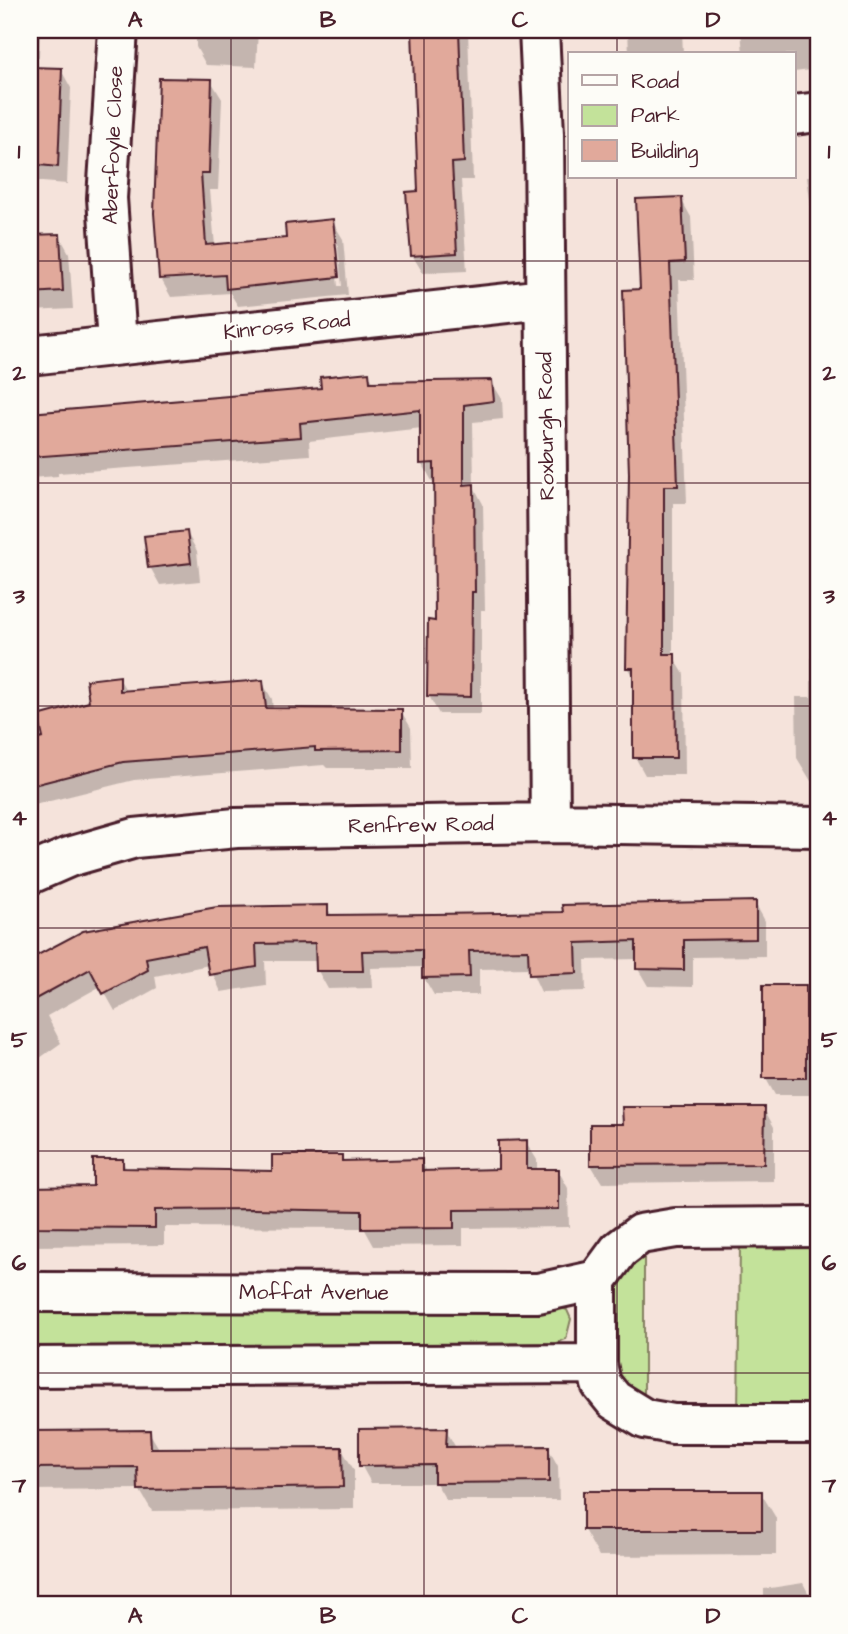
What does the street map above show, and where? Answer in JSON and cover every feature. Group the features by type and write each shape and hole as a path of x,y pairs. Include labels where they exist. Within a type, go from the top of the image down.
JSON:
{"street":[{"name":"Aberfoyle Close","path":"117,343 107,198 118,30"},
{"name":"Roxburgh Road","path":"539,30 557,133 545,299 550,822"},
{"path":"796,115 818,112"},
{"name":"Kinross Road","path":"30,355 117,343 545,299"},
{"name":"Renfrew Road","path":"30,874 69,857 135,838 236,828 550,822 818,827"},
{"path":"818,1227 676,1228 640,1234 619,1250 597,1280 597,1364 601,1384 614,1400 645,1419 673,1424 818,1424"},
{"name":"Moffat Avenue","path":"30,1292 538,1293 597,1280"},
{"path":"30,1367 597,1364"}],"green space":[{"path":"818,1243 818,1413 738,1414 740,1244"},
{"path":"644,1246 644,1408 611,1367 613,1278"},
{"path":"557,1306 567,1310 571,1319 566,1339 556,1343 30,1349 30,1308"}],"building":[{"path":"412,30 459,30 464,162 452,163 457,253 411,256 406,192 418,191"},
{"path":"30,67 62,68 58,167 30,164"},
{"path":"159,78 212,79 209,173 201,173 206,245 286,238 285,224 333,219 339,277 226,289 225,275 159,279 154,213"},
{"path":"682,197 685,262 670,263 678,486 664,486 664,654 675,654 676,758 633,758 633,668 626,668 629,474 623,290 640,289 636,199"},
{"path":"60,234 63,291 30,293 30,235"},
{"path":"369,372 370,382 492,380 494,401 464,405 464,485 474,484 475,592 472,592 471,697 427,696 428,620 435,621 434,463 420,464 420,410 300,423 301,437 30,457 30,413 321,388 320,377"},
{"path":"187,531 191,563 148,568 144,536"},
{"path":"120,676 120,691 263,680 266,708 402,709 402,750 315,751 315,747 123,762 30,786 30,741 43,738 38,716 89,702 86,680"},
{"path":"756,901 756,939 684,940 684,970 636,969 636,941 576,943 577,973 529,975 528,950 469,951 470,977 422,978 422,950 362,951 363,971 316,971 315,943 256,944 257,967 209,975 204,947 146,958 148,970 103,994 90,969 30,1002 30,959 83,931 217,907 328,905 328,915 434,914 563,912 562,905"},
{"path":"763,985 806,985 806,1078 763,1078"},
{"path":"622,1107 765,1107 764,1164 590,1165 590,1124 623,1124"},
{"path":"527,1140 527,1169 559,1169 559,1209 454,1210 454,1228 362,1229 362,1211 253,1209 155,1210 155,1228 30,1227 30,1187 93,1186 93,1159 123,1159 123,1168 272,1171 272,1155 342,1155 342,1161 422,1159 422,1171 498,1169 498,1141"},
{"path":"447,1428 446,1447 549,1446 549,1482 434,1483 434,1465 359,1466 359,1429"},
{"path":"150,1430 151,1448 342,1447 343,1487 138,1490 137,1467 30,1468 30,1431"},
{"path":"583,1491 762,1491 762,1530 583,1530"}]}
